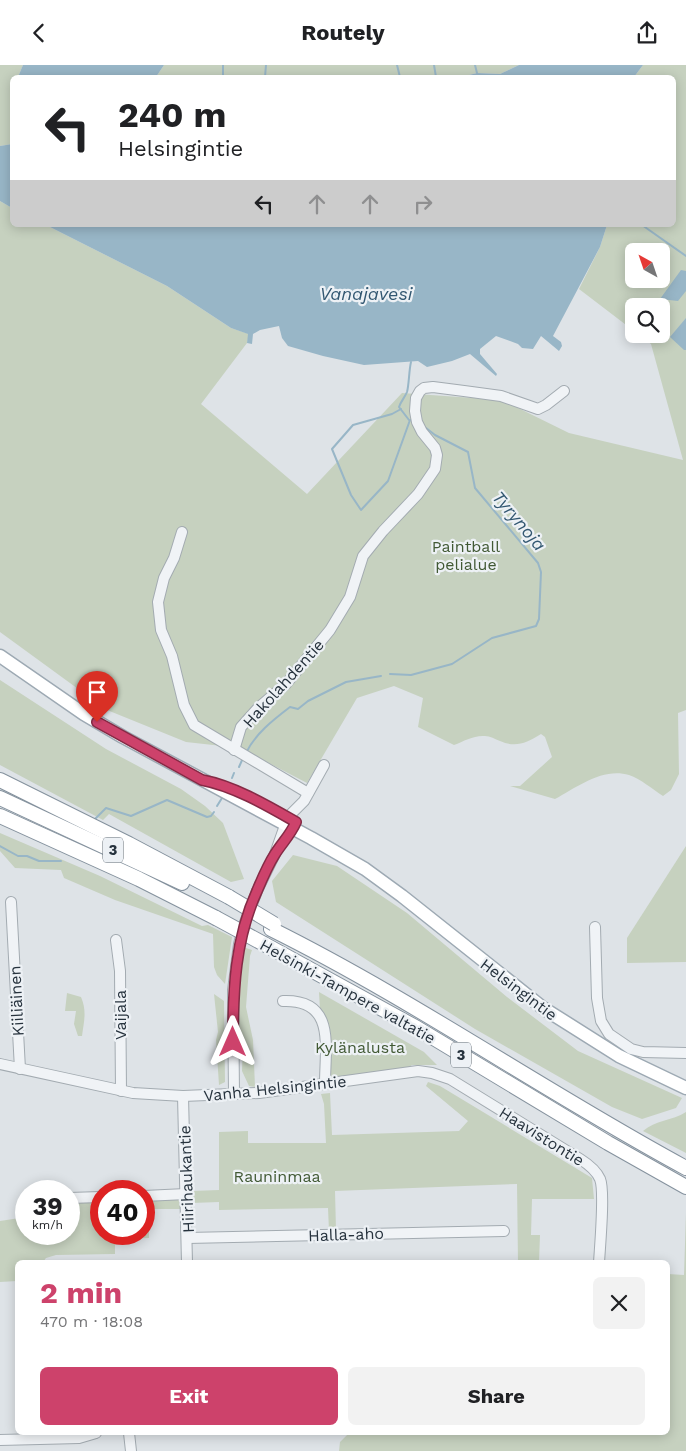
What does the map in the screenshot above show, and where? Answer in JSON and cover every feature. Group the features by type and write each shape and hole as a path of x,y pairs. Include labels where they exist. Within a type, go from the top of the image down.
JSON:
{"highway":[{"path":"0,781 129,844 227,901"},
{"name":"Helsinki-Tampere valtatie","path":"0,798 227,901 413,1006 617,1129 686,1168"},
{"name":"Helsinki-Tampere valtatie","path":"0,816 139,879 216,918 417,1028 608,1143 686,1187"},
{"path":"0,824 55,840"}],"main road":[{"name":"Helsingintie","path":"0,656 84,714 123,737 202,780 291,823 365,869 402,895 509,982 556,1017 619,1056 686,1088"}],"street":[{"name":"Hakolahdentie","path":"234,749 242,727 258,708 286,683 330,630 350,597 364,557 383,531 418,494 435,469 438,455 435,448 422,432 415,411 416,398 420,391 424,388 433,387 501,396 538,409 564,391"},
{"path":"182,532 174,558 164,577 158,602 161,630 172,656 184,705 194,725 306,797"},
{"path":"234,1094 234,990 240,944 250,907 291,823 324,765"},
{"name":"Kiiliäinen","path":"10,902 20,1069"},
{"path":"595,927 597,998 601,1021 609,1034 631,1049 643,1052 686,1053"},
{"name":"Vaijala","path":"116,940 120,971 121,1091"},
{"path":"283,1001 305,1003 318,1012 325,1027 326,1084"},
{"name":"Vanha Helsingintie","path":"0,1064 121,1091 183,1096 287,1089 410,1072 432,1073"},
{"name":"Haavistontie","path":"432,1073 460,1085 580,1159 594,1170 601,1183 602,1190 599,1260"},
{"name":"Hiirihaukantie","path":"183,1096 187,1260"},
{"path":"155,1196 186,1195"},
{"name":"Halla-aho","path":"187,1239 504,1231"},
{"path":"0,1439 57,1435 79,1438 89,1435"},
{"path":"129,1435 131,1451"}],"green space":[{"path":"0,65 23,65 19,75 10,75 10,144 0,146"},
{"path":"164,65 519,65 500,74 477,73 469,75 157,75"},
{"name":"Paintball pelialue","path":"643,65 686,65 686,710 678,713 679,774 671,790 663,796 638,779 619,773 590,779 555,799 510,786 520,786 552,757 545,737 541,734 526,742 511,744 489,736 477,736 454,745 418,727 423,698 394,686 357,698 307,783 240,748 186,742 107,710 0,632 0,201 10,207 10,227 50,227 167,286 231,328 249,334 247,343 201,404 307,494 402,393 502,400 569,433 683,460 650,343 670,343 670,298 625,298 625,324 579,289 600,247 606,227 676,227 676,75 636,75"},
{"path":"0,680 106,749 181,789 205,806 223,823 244,879 231,882 109,814 103,820 0,765"},
{"path":"0,833 100,876 202,926 208,925 232,937 225,984 217,975 214,967 213,934 115,900 64,878 61,870 15,868 0,851"},
{"path":"686,846 686,962 627,963 627,938"},
{"path":"293,855 337,866 407,913 507,997 578,1051 682,1098 676,1108 642,1119 612,1107 475,1029 276,902 272,881"},
{"path":"243,947 252,950 246,1007 253,1040 255,1087 249,1086 242,1071 243,1042 237,1039 238,988"},
{"name":"Kylänalusta","path":"319,992 424,1052 437,1065 412,1065 406,1069 330,1080 328,1021 320,1010"},
{"path":"67,993 81,997 83,1002 82,1036 78,1036 74,1024 76,1011 65,1011"},
{"path":"214,994 224,1001 225,1082 219,1085 216,1040 218,1032"},
{"name":"Rauninmaa","path":"428,1082 440,1086 592,1178 594,1199 532,1199 531,1235 540,1235 539,1260 518,1260 517,1184 335,1191 336,1230 329,1231 328,1208 219,1210 219,1202 192,1203 192,1191 219,1190 219,1132 248,1131 248,1143 326,1143 324,1104 321,1094 330,1093 332,1135 459,1131 468,1121 426,1086"},
{"path":"686,1112 686,1153 643,1131 648,1127"},
{"path":"175,1198 180,1200 180,1209 155,1209 155,1199"},
{"path":"90,1201 90,1245 115,1245 115,1254 56,1255 44,1260 15,1260 15,1281 0,1282 0,1221 15,1219 15,1245 80,1245 80,1202"},
{"path":"686,1213 686,1451 339,1451 340,1442 347,1435 670,1435 670,1274 684,1275"}],"water":[{"path":"23,65 164,65 157,75 19,75"},
{"path":"519,65 643,65 636,75 469,75 477,73 500,74"},
{"path":"10,144 10,207 0,201 0,146"},
{"name":"Vanajavesi","path":"50,227 606,227 600,247 553,336 561,342 562,346 559,351 541,336 533,349 522,348 518,344 496,336 480,349 480,354 497,374 496,376 470,354 427,367 418,361 364,365 323,356 288,346 282,338 279,326 260,330 253,334 252,344 247,343 248,334 231,328 167,286"},
{"path":"681,270 686,271 686,291 678,301 670,300 670,298 661,298 670,288"},
{"path":"686,318 686,350 670,337"}],"waterway":[{"path":"223,65 223,75"},
{"path":"265,75 266,65"},
{"path":"397,65 400,75"},
{"path":"434,65 436,75"},
{"path":"475,65 477,73"},
{"path":"645,227 686,256"},
{"name":"Tyrynoja","path":"409,420 399,407 407,392 411,362"},
{"path":"401,409 392,414 353,425 332,449 351,495 361,510 388,481 410,420"},
{"name":"Tyrynoja","path":"390,674 411,675 452,664 492,638 536,626 539,619 541,572 538,563 475,488 468,452 435,435 426,428"},
{"name":"Tyrynoja","path":"246,753 259,734 290,707 298,709 308,701 346,682 381,676"},
{"path":"239,767 243,758"},
{"path":"232,778 234,773"},
{"path":"217,806 222,798"},
{"name":"Tyrynoja","path":"94,820 106,808 131,816 167,800 207,817 211,816 214,812"},
{"name":"Tyrynoja","path":"0,846 18,856 27,856 39,861 61,861"}],"route":[{"path":"97,722 202,780 217,783 276,810 296,822 275,854 250,907 244,925 234,979 233,1042"}]}
